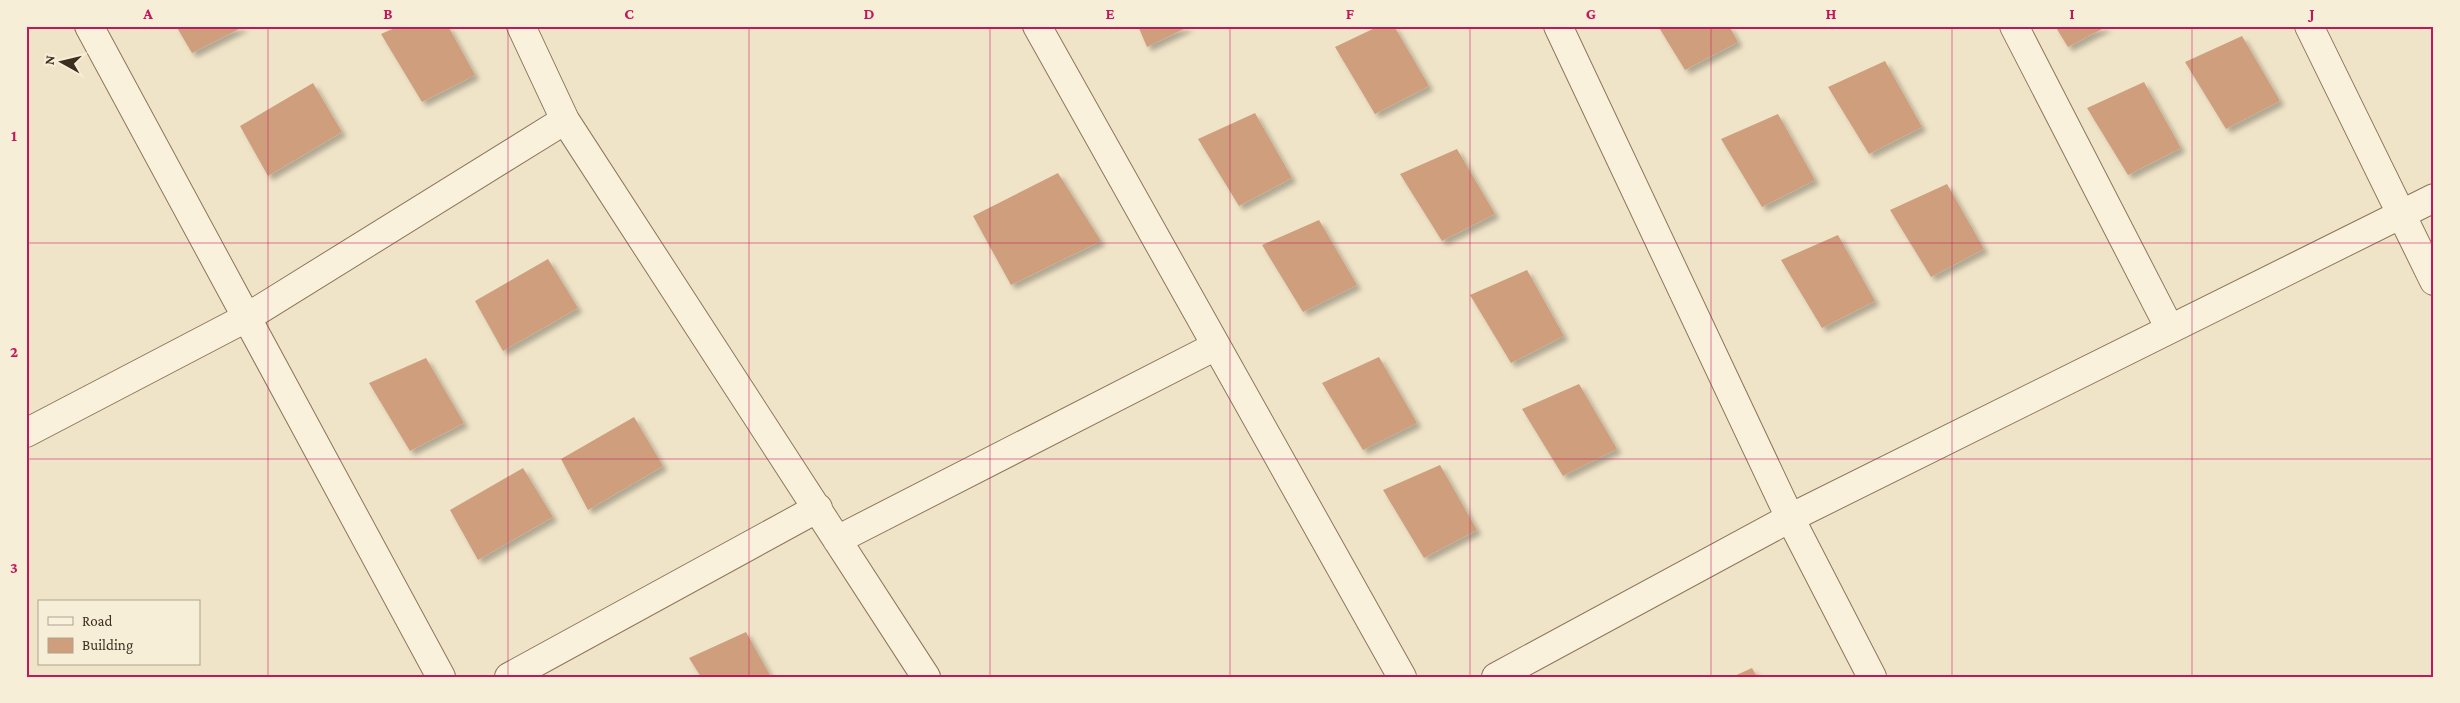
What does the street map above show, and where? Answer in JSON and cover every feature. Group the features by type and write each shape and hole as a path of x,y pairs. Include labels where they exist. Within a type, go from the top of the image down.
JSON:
{"street":[{"path":"89,26 441,677"},
{"path":"521,26 565,120 926,677"},
{"path":"1037,26 1402,677"},
{"path":"1558,26 1790,518 1872,677"},
{"path":"2014,26 2170,329"},
{"path":"2309,26 2434,281"},
{"path":"26,433 246,318 565,120"},
{"path":"1496,677 1790,518 2434,198"},
{"path":"838,540 1216,346"},
{"path":"509,677 818,508"}],"building":[{"path":"176,26 245,26 192,53"},
{"path":"399,26 448,26 475,75 422,102 381,34"},
{"path":"1138,26 1190,26 1147,47"},
{"path":"1379,26 1394,26 1429,86 1375,114 1335,47"},
{"path":"1658,26 1729,26 1738,42 1685,70"},
{"path":"2055,26 2108,26 2068,47"},
{"path":"2242,36 2280,101 2226,129 2185,62"},
{"path":"1885,61 1922,127 1869,154 1828,87"},
{"path":"2144,82 2181,148 2128,175 2087,108"},
{"path":"313,83 342,132 268,176 240,126"},
{"path":"1255,113 1292,178 1239,206 1198,139"},
{"path":"1778,114 1815,180 1762,207 1721,139"},
{"path":"1457,149 1495,214 1442,241 1400,174"},
{"path":"1058,173 1101,241 1011,285 973,216"},
{"path":"1947,184 1984,249 1931,277 1890,210"},
{"path":"1319,220 1357,285 1303,312 1262,245"},
{"path":"1838,235 1875,301 1822,328 1781,260"},
{"path":"548,259 578,308 503,351 475,301"},
{"path":"1527,270 1564,336 1511,363 1470,295"},
{"path":"1379,357 1417,423 1363,450 1322,383"},
{"path":"426,358 464,423 410,451 369,383"},
{"path":"1579,384 1617,449 1563,476 1522,409"},
{"path":"634,417 663,466 588,510 561,459"},
{"path":"1440,465 1477,530 1424,558 1383,490"},
{"path":"523,468 553,517 478,560 450,510"},
{"path":"746,632 771,677 701,677 689,658"},
{"path":"1752,668 1757,677 1732,677"}]}
